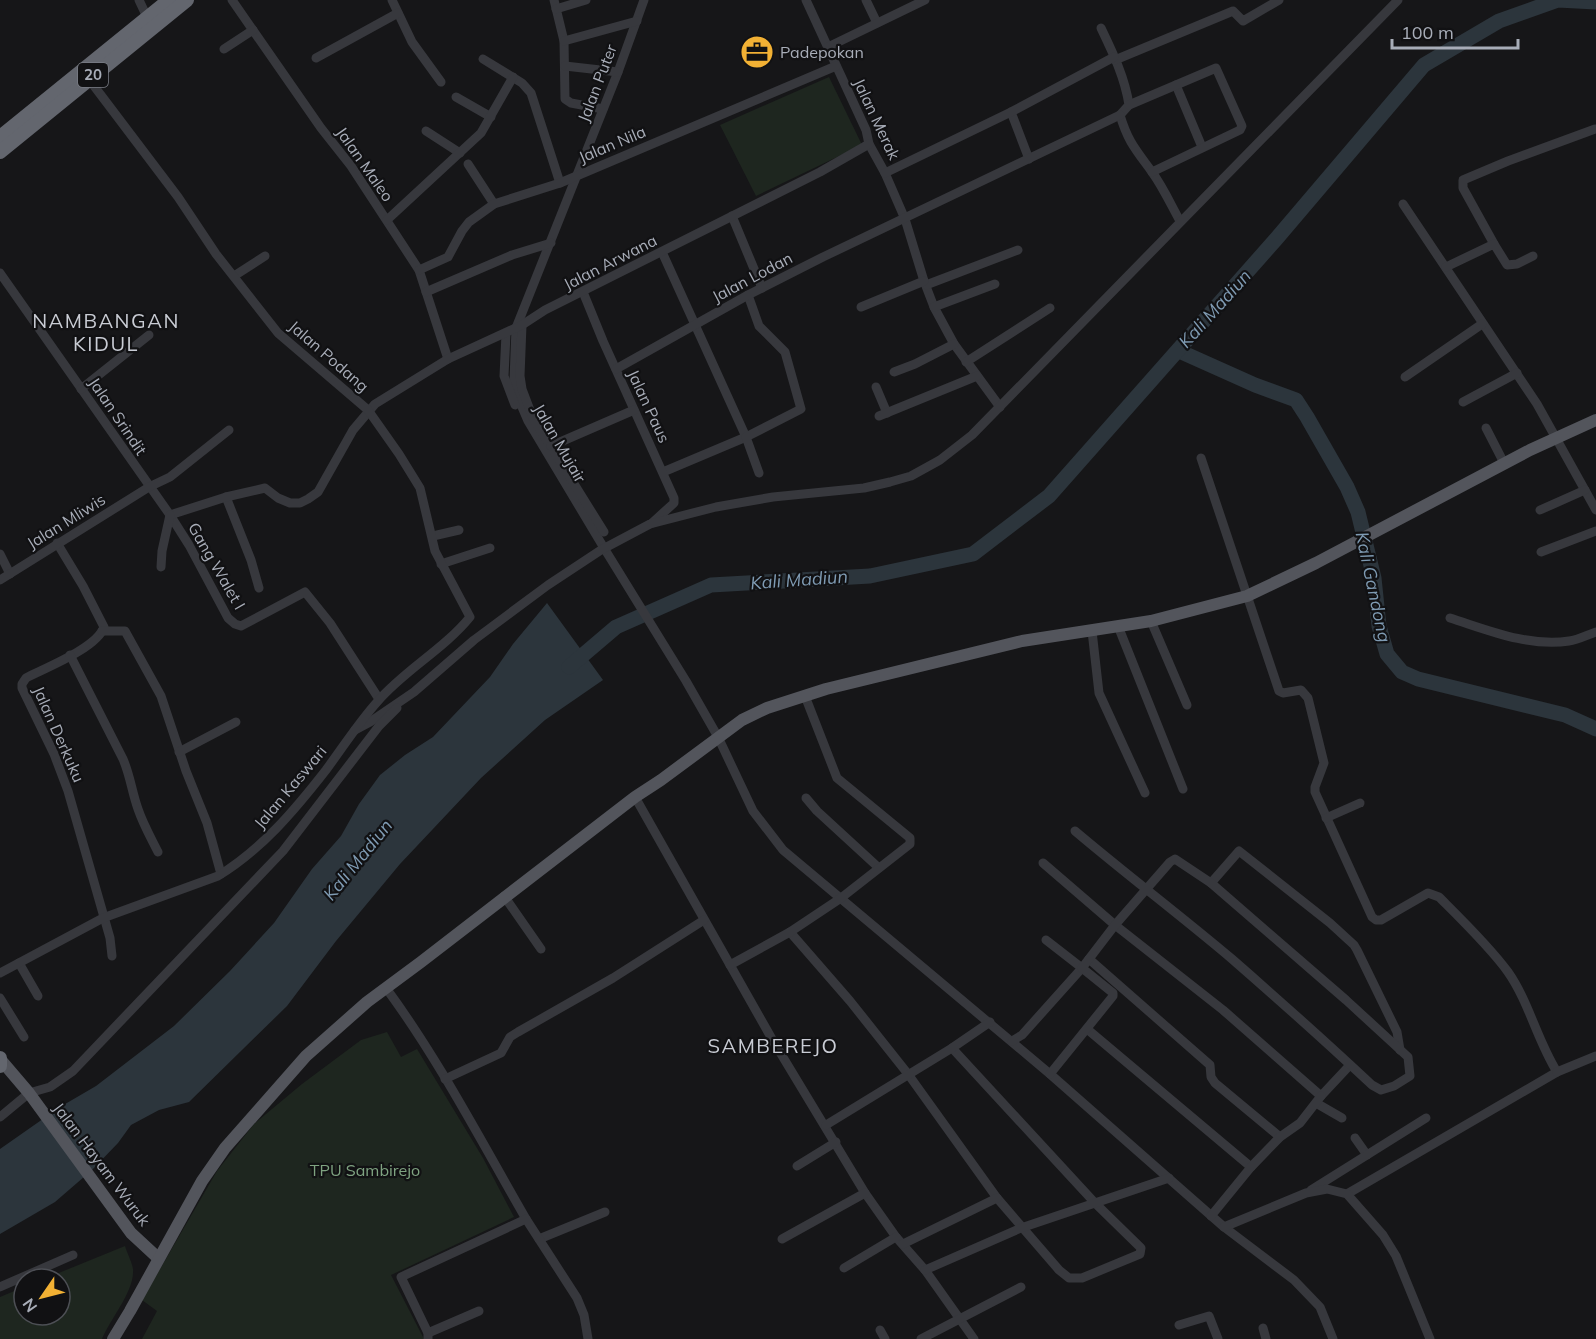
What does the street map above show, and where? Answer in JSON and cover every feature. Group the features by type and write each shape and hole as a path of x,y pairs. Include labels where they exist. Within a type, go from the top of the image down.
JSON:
{"highway":[{"name":"20","path":"0,136 169,0"},
{"name":"20","path":"0,152 88,78 188,0"},
{"path":"0,1059 0,1066"}],"main road":[{"path":"112,1339 202,1181 225,1148 306,1056 386,988 635,796 661,780 742,720 767,708 873,676 1022,641 1151,621 1247,596 1334,554 1557,437 1596,420"},
{"name":"Jalan Hayam Wuruk","path":"0,1059 131,1233 158,1258"},
{"name":"Jalan Hayam Wuruk","path":"0,1072 30,1097"}],"street":[{"path":"139,0 147,17"},
{"name":"Jalan Maleo","path":"232,0 321,128 351,166 419,270 448,359"},
{"path":"392,0 412,42 441,82"},
{"path":"586,0 555,4 564,41 567,101 603,109"},
{"name":"Jalan Puter","path":"577,175 644,0"},
{"name":"Jalan Merak","path":"806,0 866,130 868,144 885,173 905,219 934,307 954,344 1000,406"},
{"path":"866,0 877,23"},
{"path":"828,48 922,0"},
{"path":"885,173 1115,58 1233,11 1243,21 1279,0"},
{"path":"0,1117 73,1071 284,851 379,726 414,692 503,618 604,549 650,524 716,507 773,497 864,488 911,476 940,460 972,435 1398,0"},
{"path":"316,58 398,13"},
{"path":"564,41 637,21"},
{"path":"1101,28 1115,58 1129,105"},
{"path":"224,50 252,30"},
{"path":"483,59 522,83 531,93 560,183"},
{"path":"565,66 618,72"},
{"name":"Jalan Nila","path":"419,270 448,257 469,222 494,204 560,183 836,66"},
{"path":"1152,172 1240,130 1242,126 1217,68 1129,105 1120,115 1130,143 1152,172 1180,221"},
{"path":"387,220 481,133 513,77"},
{"name":"Jalan Podang","path":"88,78 178,197 216,254 278,333 368,410 420,488 435,551 470,617"},
{"path":"1176,85 1202,147"},
{"path":"456,97 491,117"},
{"path":"1011,112 1029,159"},
{"name":"Jalan Lodan","path":"616,369 748,295 1120,115"},
{"path":"1533,256 1517,264 1507,265 1463,188 1463,180 1595,129"},
{"path":"426,131 460,153"},
{"name":"Jalan Arwana","path":"226,497 263,489 290,503 300,503 318,492 353,430 368,410 390,394 448,359 506,334 546,310 849,156 868,144"},
{"path":"468,164 494,204"},
{"name":"Jalan Mujair","path":"577,175 557,222 519,327 513,368 515,388 528,421 718,737 762,825 783,850 990,1022 1224,1227 1294,1280 1320,1307 1333,1339"},
{"path":"1402,204 1517,373 1557,437 1596,510"},
{"path":"732,216 762,288"},
{"path":"426,292 512,255 551,243"},
{"path":"1446,267 1494,244"},
{"path":"861,308 1018,250"},
{"path":"662,252 746,437 759,473"},
{"path":"234,276 265,256"},
{"name":"Jalan Srindit","path":"0,273 170,515"},
{"path":"934,307 995,284"},
{"name":"Jalan Paus","path":"584,292 674,498 674,502 650,524"},
{"path":"663,472 746,437 801,409 785,352 759,326 748,295"},
{"path":"966,362 1050,308"},
{"path":"1405,377 1482,324"},
{"path":"519,327 520,376 522,389 533,418 604,532"},
{"path":"81,389 149,334"},
{"path":"506,334 504,376 507,387 524,425 594,538"},
{"path":"894,372 954,344"},
{"path":"1463,402 1517,373"},
{"path":"876,387 883,414 977,376"},
{"path":"550,446 634,410"},
{"path":"1486,429 1504,464"},
{"name":"Jalan Mliwis","path":"0,580 149,487 170,477 229,430"},
{"path":"1200,458 1279,691 1283,693 1301,690 1308,698 1324,763 1315,792 1372,917 1381,920 1428,893 1439,897 1508,972 1521,994 1557,1072"},
{"path":"1540,510 1585,490"},
{"path":"161,567 170,515 226,497 251,560 259,588"},
{"name":"Gang Walet I","path":"170,515 228,618 241,626 305,592 330,623 379,699"},
{"path":"433,536 459,530"},
{"path":"1541,552 1596,531"},
{"path":"57,543 102,622 102,631 123,630 131,640 161,696 179,752 207,823 221,874"},
{"path":"441,564 490,548"},
{"path":"0,554 10,574"},
{"name":"Jalan Kaswari","path":"0,973 103,918 232,868 269,837 326,770 379,699 470,617"},
{"path":"1450,618 1511,638 1544,642 1569,641 1596,632"},
{"path":"1151,621 1187,705"},
{"path":"1118,626 1183,789"},
{"name":"Jalan Derkuku","path":"102,631 87,645 26,678 22,688 54,754 68,791 112,956"},
{"path":"1092,631 1099,693 1144,793"},
{"path":"70,655 123,759 142,821 158,852"},
{"path":"355,730 414,692"},
{"path":"730,965 790,933 841,898 910,844 911,840 836,777 805,696"},
{"path":"179,752 236,722"},
{"path":"635,796 772,1039 865,1192 974,1339"},
{"path":"806,798 879,868"},
{"path":"1326,818 1360,803"},
{"path":"1012,1041 1022,1035 1082,968 1115,925 1146,891 1170,862 1175,859 1211,883 1346,999 1408,1057 1410,1076 1394,1086 1381,1090 1372,1085 1232,959 1167,905 1146,891 1075,831"},
{"path":"1211,883 1239,851 1330,923 1357,950 1397,1032 1400,1050"},
{"path":"1043,863 1115,925 1223,1010 1319,1100 1342,1118"},
{"path":"504,897 541,949"},
{"path":"445,1079 501,1053 510,1037 613,978 704,920"},
{"path":"790,933 908,1074 1021,1228 1059,1270 1069,1278 1082,1278 1140,1254 1141,1248 1095,1203 952,1048"},
{"path":"1046,940 1113,993 1113,996 1050,1074"},
{"path":"1089,959 1207,1062 1215,1083 1280,1137"},
{"path":"19,963 38,996"},
{"path":"386,988 445,1079 526,1219 577,1298 584,1314 588,1339"},
{"path":"0,998 24,1037"},
{"path":"826,1125 952,1048 990,1022"},
{"path":"1087,1029 1251,1167"},
{"path":"1347,1194 1557,1072 1596,1056"},
{"path":"1211,1216 1251,1167 1280,1137 1300,1123 1350,1065"},
{"path":"1224,1227 1306,1193 1426,1118"},
{"path":"1355,1138 1367,1155"},
{"path":"797,1166 836,1142"},
{"path":"925,1270 1021,1228 1169,1178"},
{"path":"1306,1193 1327,1189 1347,1194 1383,1236 1396,1256 1430,1339"},
{"path":"782,1239 865,1192"},
{"path":"844,1268 900,1240 998,1198"},
{"path":"539,1239 606,1212"},
{"path":"479,1311 428,1336 401,1277 526,1219"},
{"path":"0,1287 73,1255"},
{"path":"921,1339 1021,1287"},
{"path":"1179,1325 1209,1316 1218,1339"},
{"path":"1263,1328 1266,1339"},
{"path":"880,1330 885,1339"}],"green space":[{"path":"829,77 862,145 756,196 720,125"},
{"name":"TPU Sambirejo","path":"387,1032 401,1057 417,1049 483,1158 514,1217 391,1275 424,1339 142,1339 157,1311 142,1300 217,1171 254,1124 302,1084 361,1040"},
{"path":"125,1246 133,1269 133,1278 126,1296 102,1339 0,1339 0,1297 12,1292 12,1327 72,1327 72,1268"}],"water":[{"path":"547,603 603,680 545,720 481,778 400,864 336,941 287,1006 189,1102 159,1110 131,1125 118,1143 92,1170 55,1202 0,1234 0,1149 60,1107 96,1086 174,1026 230,971 274,923 312,869 341,836 359,804 380,775 433,737 490,677 513,644"}],"waterway":[{"name":"Kali Madiun","path":"569,667 616,627 711,585 870,576 973,554 1049,496 1277,238 1424,65 1499,21 1558,0 1596,2"},
{"name":"Kali Gandong","path":"1179,351 1255,385 1296,400 1347,487 1358,512 1374,578 1379,626 1387,654 1402,672 1418,679 1565,715 1596,729"}],"place":[{"name":"Padepokan","path":"757,52"}],"district":[{"name":"NAMBANGAN KIDUL","path":"106,332"},
{"name":"SAMBEREJO","path":"773,1046"}]}
